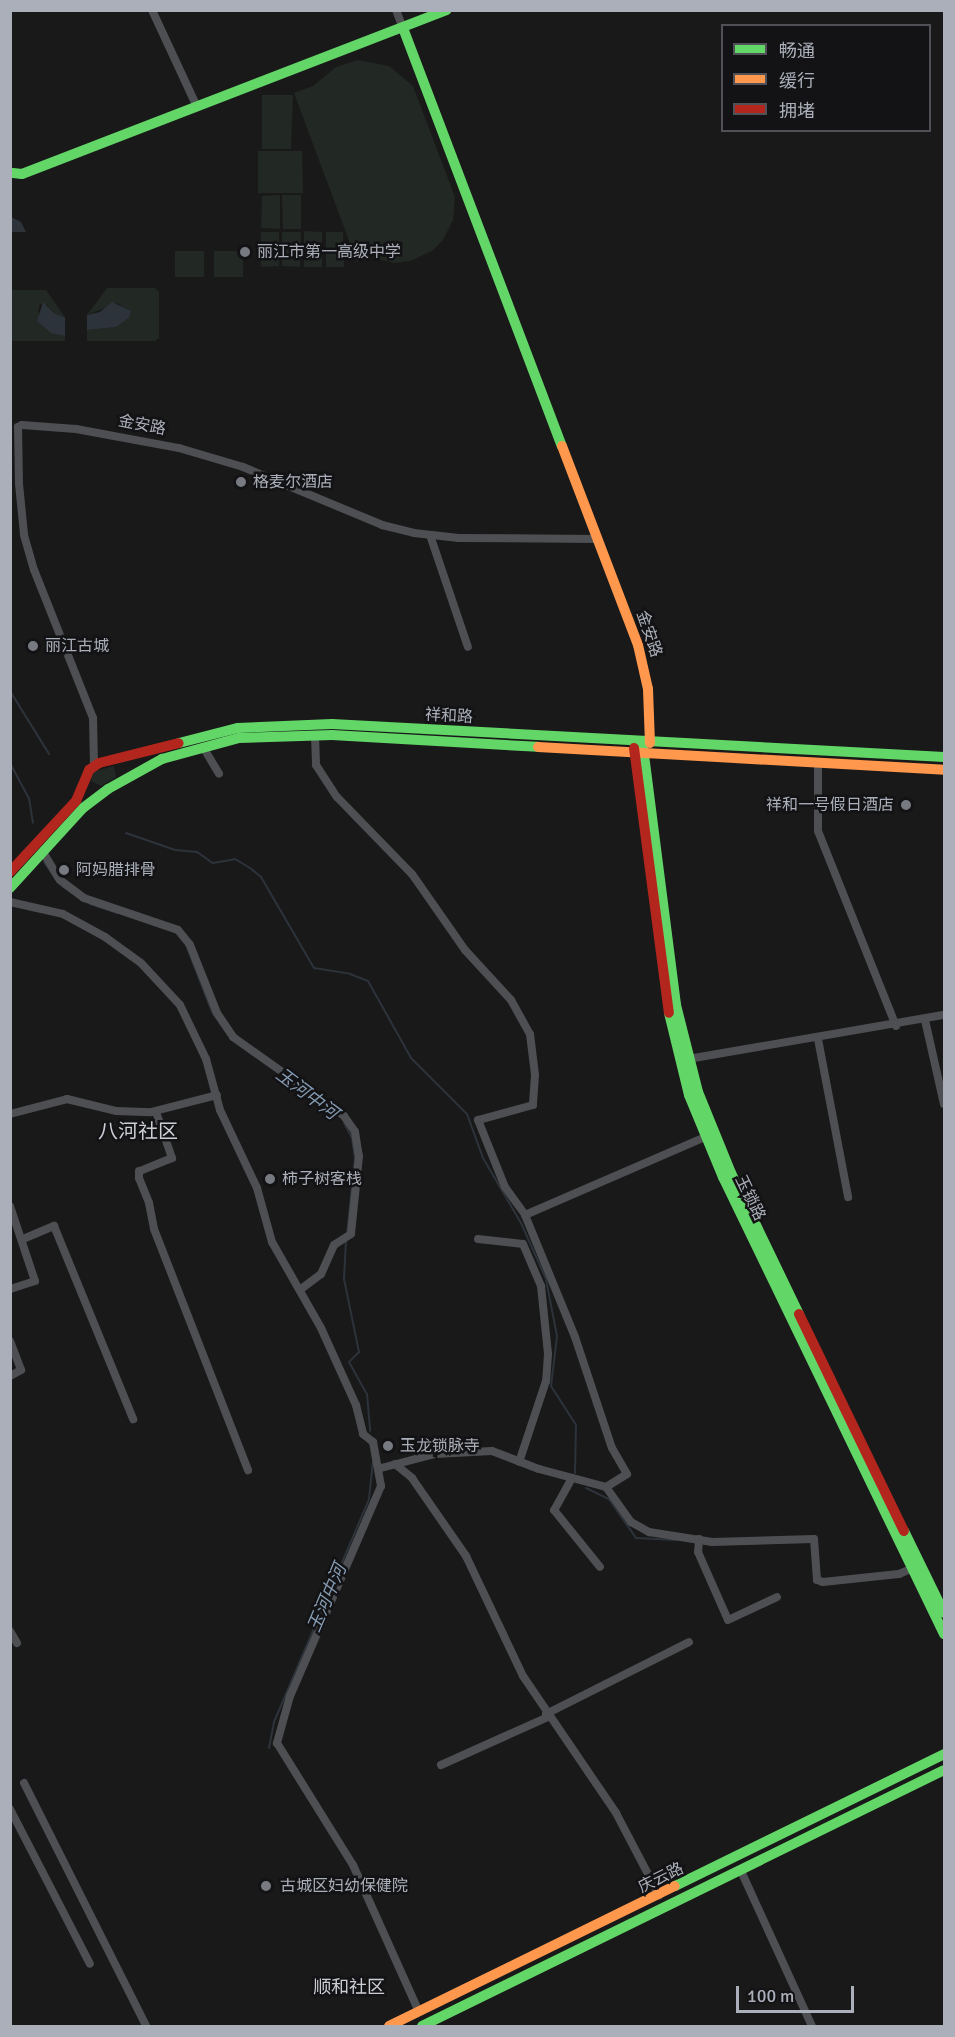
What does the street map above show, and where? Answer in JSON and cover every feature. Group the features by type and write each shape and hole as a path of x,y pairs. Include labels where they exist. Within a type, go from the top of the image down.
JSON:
{"main road":[{"path":"12,170 22,174 403,28 441,11"},
{"name":"金安路","path":"403,28 642,656 648,689 641,747"},
{"name":"祥和路","path":"94,766 205,734 270,724 332,724 945,770"},
{"name":"祥和路","path":"10,888 99,795 125,778 162,759 203,746 255,736 315,735 945,757"},
{"name":"玉锁路","path":"641,747 676,1005 688,1059 731,1173 945,1613"},
{"name":"玉锁路","path":"641,747 667,1006 682,1073 705,1137 945,1634"},
{"path":"116,759 125,778"},
{"path":"10,872 76,801 94,766"},
{"path":"83,784 88,792 99,795"},
{"name":"庆云路","path":"389,2026 945,1754"},
{"name":"庆云路","path":"428,2025 945,1770"}],"street":[{"path":"152,10 197,107"},
{"path":"396,10 403,28"},
{"name":"金安路","path":"94,766 93,718 27,546 20,502 18,427 26,423 78,429 179,448 265,475 382,525 430,535 598,539"},
{"path":"430,535 468,647"},
{"path":"315,735 316,765 332,791 412,874 465,950 511,1000 527,1028 534,1051 533,1105 478,1120 505,1187 525,1215 575,1337 612,1448 627,1474 606,1487"},
{"path":"203,746 219,774"},
{"path":"818,762 818,831 896,1026"},
{"path":"43,852 60,880 84,898 178,930 190,945 217,1013 233,1036 344,1116 355,1132 359,1156 351,1234 334,1245 321,1274 301,1289"},
{"path":"10,902 63,914 105,937 141,963 180,1005 206,1059 217,1095 257,1188 272,1242 301,1289 342,1372 363,1434 373,1442 381,1468 381,1486 290,1696 277,1743 353,1865 418,2012"},
{"path":"688,1059 896,1026 945,1015"},
{"path":"926,1020 945,1104"},
{"path":"818,1039 848,1197"},
{"path":"10,1114 67,1099 116,1111 156,1112 217,1095"},
{"path":"156,1112 172,1158 139,1172 139,1178 149,1203 154,1230 248,1470"},
{"path":"525,1215 705,1137"},
{"path":"10,1206 23,1239 35,1281 10,1289"},
{"path":"23,1239 54,1226 133,1419"},
{"path":"478,1239 523,1244 541,1286 548,1354 546,1381 519,1462"},
{"path":"10,1341 21,1370 10,1376"},
{"path":"381,1468 468,1451 492,1451 519,1462 606,1487 639,1529 699,1539 814,1539 817,1580 822,1582 899,1574 913,1568"},
{"path":"395,1464 412,1478 466,1556 504,1639 547,1716 616,1813 659,1895"},
{"path":"572,1478 555,1510 600,1567"},
{"path":"699,1539 700,1556 729,1620 777,1597"},
{"path":"10,1631 17,1643"},
{"path":"441,1765 547,1716 689,1642"},
{"path":"24,1783 146,2026"},
{"path":"10,1809 90,1964"},
{"path":"741,1871 812,2026"}],"shaded area":[{"path":"358,60 389,66 413,86 455,197 453,220 443,240 432,251 410,261 394,263 371,257 357,262 294,93 313,86 336,67"},
{"path":"262,95 293,95 291,149 262,149"},
{"path":"258,151 302,151 303,193 258,193"},
{"path":"280,195 280,229 261,228 262,196"},
{"path":"282,195 301,195 301,229 283,229"},
{"path":"11,217 21,222 26,232 11,232"},
{"path":"304,231 322,232 322,267 304,267"},
{"path":"261,232 279,232 279,266 261,267"},
{"path":"282,232 301,232 300,267 282,266"},
{"path":"326,232 343,232 344,267 326,267"},
{"path":"175,251 204,251 204,277 175,277"},
{"path":"214,251 243,251 243,277 214,277"},
{"path":"107,288 155,288 159,292 159,338 155,341 87,341 87,330 116,327 129,318 131,312 117,303 87,315"},
{"path":"11,290 46,290 65,317 55,314 47,305 40,304 38,311 46,329 65,336 65,341 11,341"},
{"path":"43,302 55,314 65,317 65,336 51,333 37,321"},
{"path":"112,302 131,311 129,318 116,327 87,330 87,315 100,312"},
{"path":"114,766 116,777 101,786 91,781 92,772"}],"waterway":[{"path":"10,691 49,754"},
{"name":"玉河中河","path":"10,763 29,798 33,823"},
{"path":"126,833 175,850 197,852 213,863 235,859 261,877 314,968 350,974 368,981 411,1058 467,1114 483,1158 521,1223 546,1279 557,1336 551,1386 576,1425 575,1473"},
{"name":"玉河中河","path":"44,862 56,880"},
{"name":"玉河中河","path":"62,886 72,893"},
{"name":"玉河中河","path":"90,904 118,913"},
{"name":"玉河中河","path":"186,945 212,1012 228,1035"},
{"name":"玉河中河","path":"344,1123 352,1138 355,1159 347,1234"},
{"name":"玉河中河","path":"346,1240 344,1279 359,1352 349,1362 367,1394 370,1431"},
{"name":"玉河中河","path":"269,1748 274,1722 369,1499 373,1461"},
{"path":"586,1488 609,1499 636,1538 676,1540"}],"traffic: fast":[{"path":"13,173 22,174 446,10"},
{"path":"403,28 562,446"},
{"path":"179,743 238,728 332,724 944,757"},
{"path":"10,888 83,808 108,789 162,759 239,738 332,735 538,747"},
{"path":"643,747 676,1005 698,1092 731,1173 799,1314"},
{"path":"669,1013 689,1095 723,1177 944,1634"},
{"path":"904,1531 944,1613"},
{"path":"675,1886 944,1754"},
{"path":"422,2026 944,1770"}],"traffic: slow":[{"path":"562,446 638,645 648,689 650,743"},
{"path":"538,747 944,770"},
{"path":"389,2026 675,1886"}],"traffic: jam":[{"path":"10,872 76,801 89,770 99,763 179,743"},
{"path":"634,748 669,1013"},
{"path":"799,1314 904,1531"}],"place":[{"name":"丽江市第一高级中学","path":"245,252"},
{"name":"格麦尔酒店","path":"241,482"},
{"name":"丽江古城","path":"33,646"},
{"name":"祥和一号假日酒店","path":"906,805"},
{"name":"阿妈腊排骨","path":"64,870"},
{"name":"柿子树客栈","path":"270,1179"},
{"name":"玉龙锁脉寺","path":"388,1446"},
{"name":"古城区妇幼保健院","path":"266,1886"}],"district":[{"name":"八河社区","path":"138,1131"},
{"name":"顺和社区","path":"349,1987"}]}
